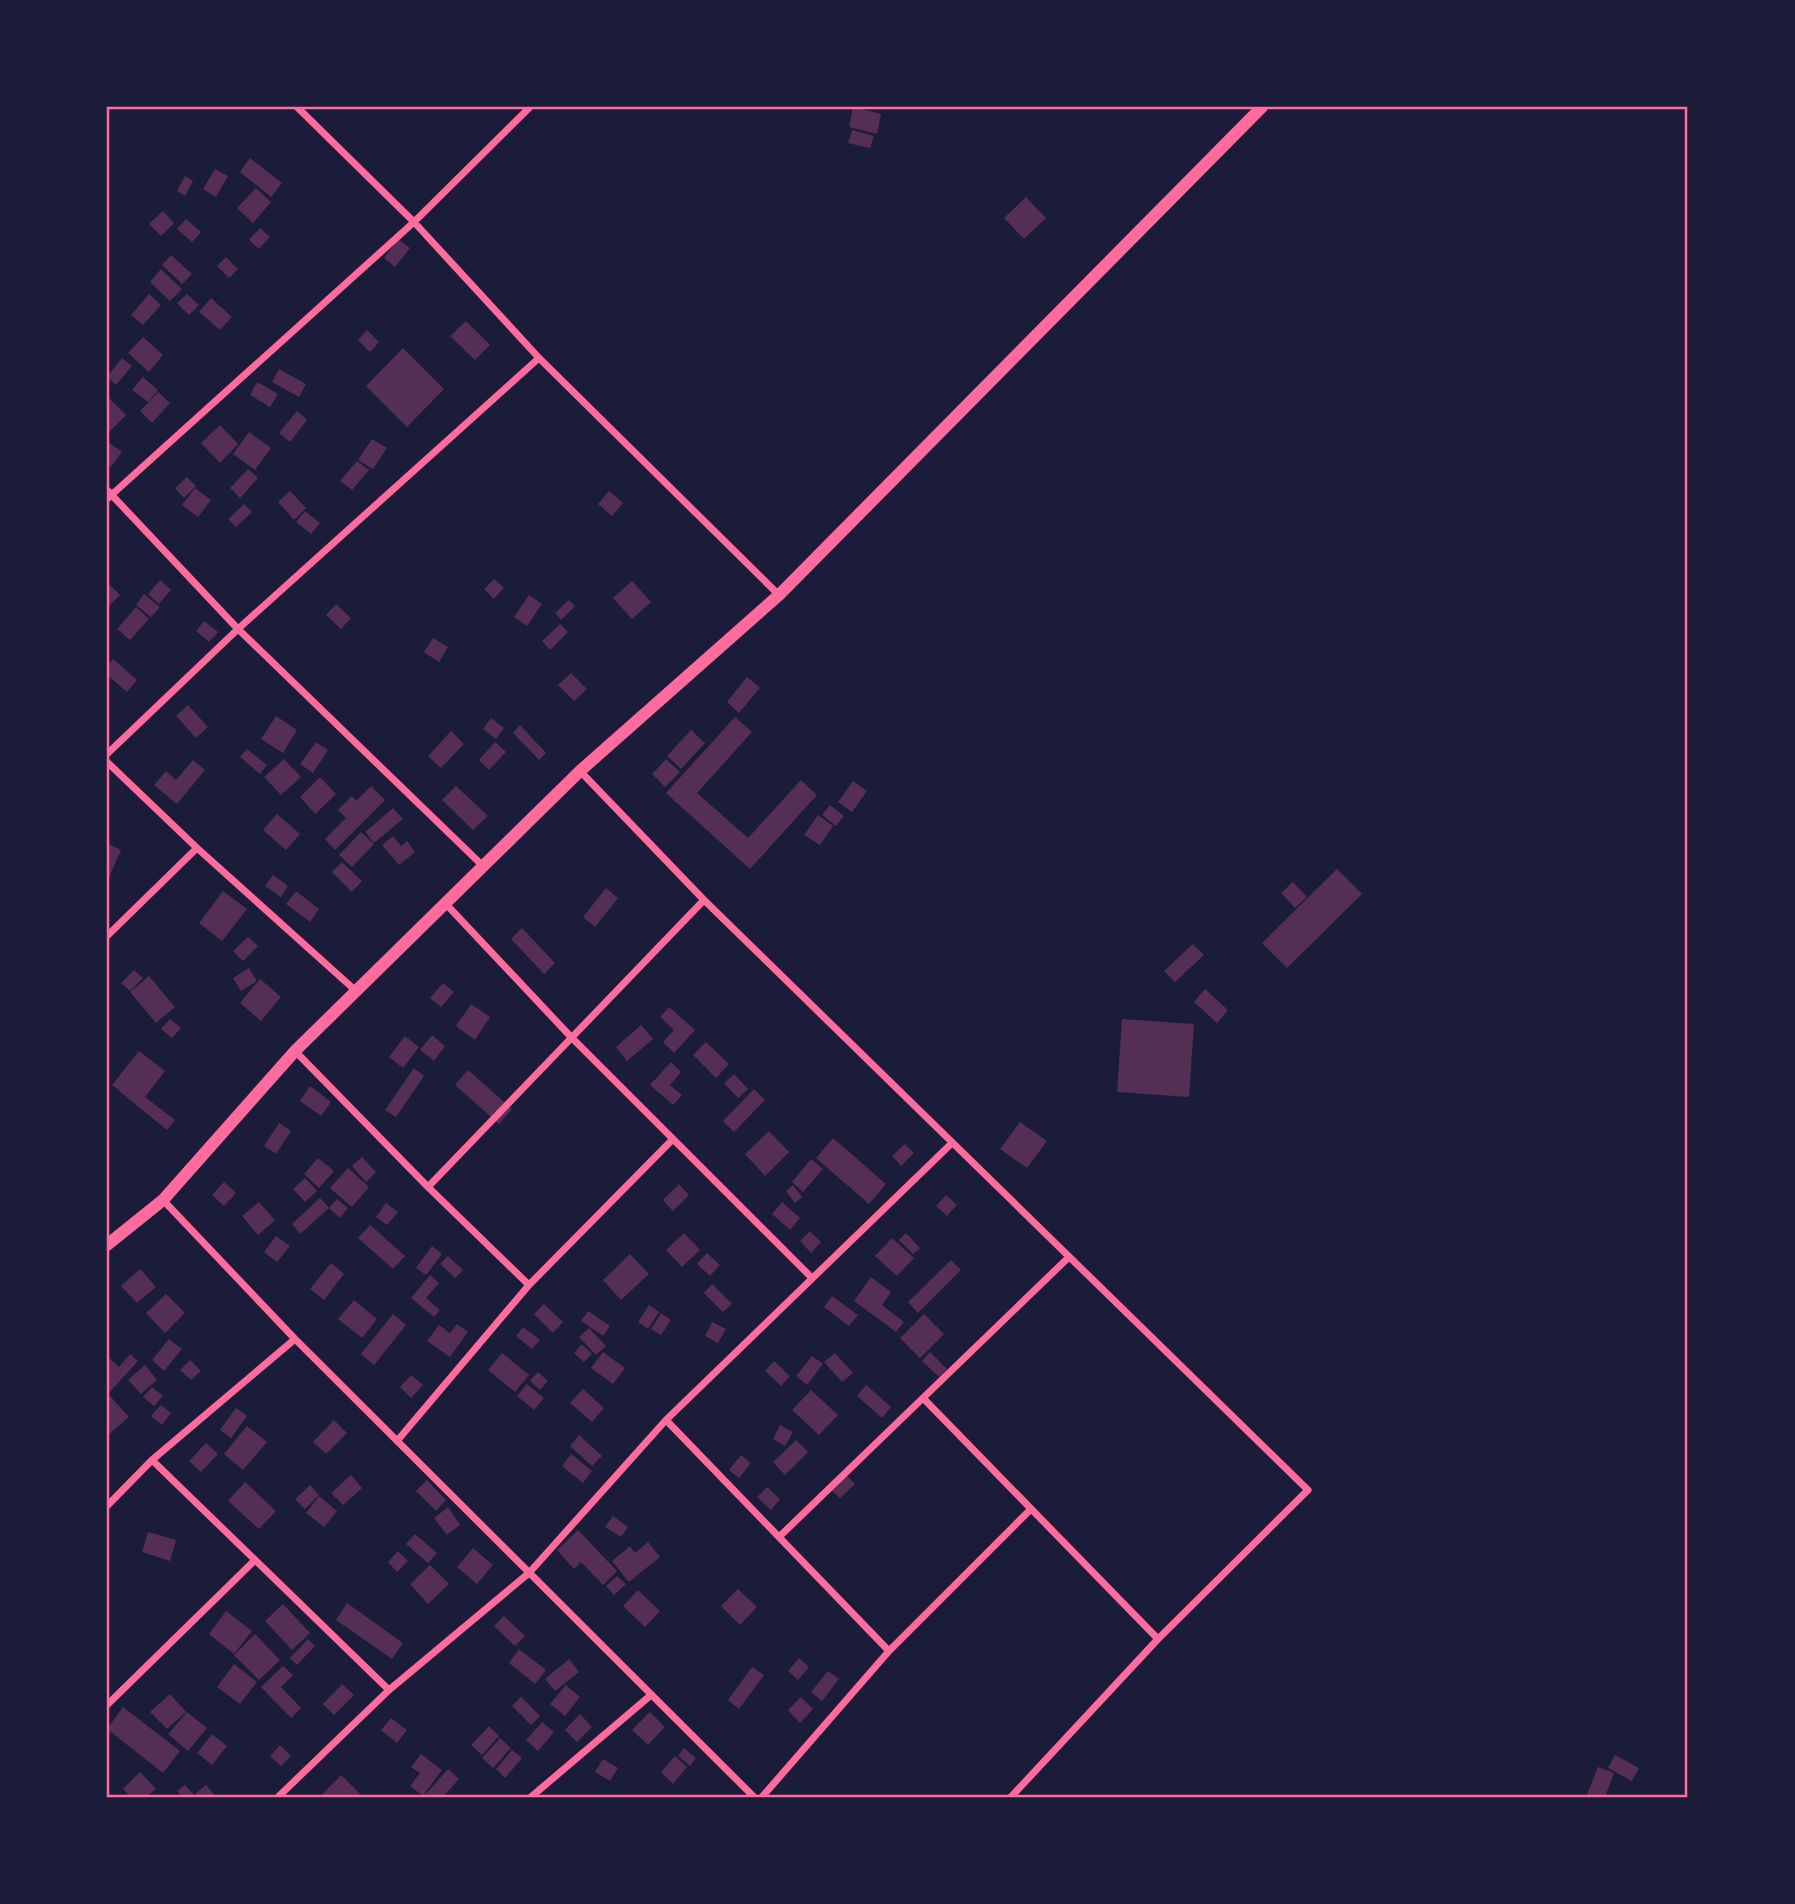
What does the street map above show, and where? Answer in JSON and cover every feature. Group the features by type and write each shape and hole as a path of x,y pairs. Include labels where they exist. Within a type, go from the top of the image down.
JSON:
{"street":[{"path":"297,107 414,222 539,358 779,595"},
{"path":"483,866 238,629 108,495 414,222 530,107"},
{"path":"107,1245 163,1200 295,1051 580,771 779,595 1262,107"},
{"path":"107,754 238,629 539,358"},
{"path":"107,762 197,848 356,991"},
{"path":"580,771 704,900 1308,1490 1158,1639 1011,1797"},
{"path":"107,936 197,848"},
{"path":"428,1187 704,900"},
{"path":"445,903 572,1038 812,1278"},
{"path":"295,1051 428,1187 529,1285"},
{"path":"397,1441 529,1285 673,1139"},
{"path":"278,1797 389,1690 529,1573 666,1420 952,1143"},
{"path":"163,1200 295,1339 754,1797"},
{"path":"779,1537 1069,1257"},
{"path":"107,1506 152,1461 295,1339"},
{"path":"923,1398 1158,1639"},
{"path":"666,1420 889,1651"},
{"path":"152,1461 389,1690"},
{"path":"762,1797 889,1651 1031,1508"},
{"path":"107,1705 255,1560"},
{"path":"531,1797 651,1695"}],"building":[{"path":"853,107 881,114 877,134 849,127"},
{"path":"852,130 874,136 870,148 848,143"},
{"path":"250,158 282,183 271,197 240,172"},
{"path":"215,169 228,176 216,197 203,189"},
{"path":"185,176 193,181 185,196 177,191"},
{"path":"256,188 271,202 253,223 237,208"},
{"path":"1026,197 1046,218 1024,239 1004,218"},
{"path":"163,211 174,223 161,236 149,224"},
{"path":"186,219 201,232 192,242 177,229"},
{"path":"260,228 270,237 259,249 249,240"},
{"path":"398,239 410,248 395,267 384,258"},
{"path":"171,255 192,274 182,284 162,265"},
{"path":"226,257 238,269 229,278 217,266"},
{"path":"161,269 182,289 170,301 150,282"},
{"path":"149,294 161,305 143,325 131,315"},
{"path":"187,294 199,305 189,315 177,303"},
{"path":"211,298 232,317 220,330 199,312"},
{"path":"466,321 490,345 475,360 450,336"},
{"path":"367,330 379,342 370,352 358,340"},
{"path":"143,337 163,355 149,372 128,353"},
{"path":"403,348 444,389 407,427 366,386"},
{"path":"122,358 132,366 116,385 107,377"},
{"path":"279,369 306,384 299,397 272,382"},
{"path":"143,377 158,390 148,402 132,390"},
{"path":"257,382 278,394 270,407 250,395"},
{"path":"158,392 170,403 152,423 140,411"},
{"path":"107,396 126,415 108,433 107,432"},
{"path":"297,411 307,420 290,442 279,433"},
{"path":"220,425 238,444 220,463 201,443"},
{"path":"249,432 271,448 255,470 233,454"},
{"path":"372,439 387,448 373,469 358,460"},
{"path":"107,441 122,452 111,467 107,464"},
{"path":"357,461 369,470 352,490 340,481"},
{"path":"248,469 258,478 240,498 230,488"},
{"path":"187,477 196,486 184,498 175,488"},
{"path":"195,488 211,500 198,517 182,505"},
{"path":"290,491 306,508 294,520 278,502"},
{"path":"609,491 623,503 612,516 598,504"},
{"path":"244,504 252,512 236,527 228,519"},
{"path":"305,511 320,523 311,534 296,522"},
{"path":"494,579 504,588 494,599 484,589"},
{"path":"160,580 171,590 159,604 148,594"},
{"path":"632,581 651,602 632,619 613,598"},
{"path":"110,585 120,595 107,608 107,588"},
{"path":"144,594 160,607 151,617 136,605"},
{"path":"529,595 542,604 527,626 514,617"},
{"path":"569,600 575,606 561,620 555,613"},
{"path":"336,604 351,618 341,629 326,615"},
{"path":"136,607 149,619 130,640 117,629"},
{"path":"204,621 218,632 209,642 196,631"},
{"path":"560,624 568,632 550,650 542,641"},
{"path":"433,638 448,647 439,662 424,652"},
{"path":"113,659 137,680 127,692 107,675 107,666"},
{"path":"571,673 587,689 574,701 558,685"},
{"path":"747,677 760,688 739,713 727,702"},
{"path":"188,705 208,727 196,738 176,716"},
{"path":"276,716 297,730 283,753 261,739"},
{"path":"735,717 752,732 697,793 748,838 801,780 817,795 750,869 666,793"},
{"path":"491,718 504,728 496,739 483,729"},
{"path":"520,725 546,753 539,760 513,733"},
{"path":"691,730 705,743 681,769 667,756"},
{"path":"451,731 464,744 441,768 428,756"},
{"path":"316,742 328,750 313,773 300,764"},
{"path":"495,742 506,752 489,770 479,760"},
{"path":"247,749 267,765 260,774 240,757"},
{"path":"284,759 301,777 281,795 264,777"},
{"path":"666,759 680,772 665,787 652,774"},
{"path":"193,760 205,770 177,804 154,785 166,771 176,780"},
{"path":"320,777 336,794 315,814 300,797"},
{"path":"853,781 867,791 852,812 838,802"},
{"path":"371,786 385,800 335,850 325,839 346,818 338,810 352,796 356,801"},
{"path":"456,786 488,816 473,830 442,800"},
{"path":"830,805 844,816 836,826 822,815"},
{"path":"393,808 403,819 374,843 365,832"},
{"path":"277,814 300,834 286,850 263,830"},
{"path":"818,815 833,826 820,845 804,835"},
{"path":"361,832 374,844 352,867 339,855"},
{"path":"393,836 401,846 407,841 415,852 399,865 382,845"},
{"path":"107,843 121,850 107,882"},
{"path":"342,862 362,881 352,892 332,872"},
{"path":"1337,869 1362,894 1287,968 1262,943"},
{"path":"273,875 288,886 281,897 265,886"},
{"path":"1293,882 1307,897 1295,908 1281,893"},
{"path":"606,888 618,898 595,927 583,917"},
{"path":"223,891 247,909 222,941 199,923"},
{"path":"296,891 319,909 310,922 286,904"},
{"path":"522,928 555,963 544,974 511,939"},
{"path":"248,937 258,946 243,961 233,951"},
{"path":"1193,944 1204,955 1175,982 1164,971"},
{"path":"249,968 257,981 241,991 233,978"},
{"path":"134,970 143,978 130,991 121,983"},
{"path":"149,976 175,1007 156,1023 130,992"},
{"path":"260,979 281,997 261,1021 240,1003"},
{"path":"443,983 454,992 441,1007 430,998"},
{"path":"1205,989 1228,1010 1217,1023 1194,1002"},
{"path":"471,1004 490,1017 475,1040 456,1026"},
{"path":"669,1007 695,1030 674,1053 663,1042 674,1030 660,1017"},
{"path":"170,1019 181,1028 172,1038 161,1029"},
{"path":"1122,1019 1194,1024 1189,1097 1117,1092"},
{"path":"641,1025 653,1039 627,1061 616,1047"},
{"path":"432,1035 445,1046 434,1061 420,1050"},
{"path":"405,1036 419,1047 403,1068 389,1057"},
{"path":"706,1042 729,1064 716,1078 693,1055"},
{"path":"139,1051 165,1071 145,1097 175,1120 167,1130 112,1085"},
{"path":"671,1062 681,1072 670,1085 682,1095 673,1105 650,1085"},
{"path":"414,1068 424,1076 396,1117 385,1110"},
{"path":"468,1070 512,1109 499,1124 455,1085"},
{"path":"734,1074 748,1089 738,1098 724,1083"},
{"path":"310,1086 331,1102 321,1116 300,1101"},
{"path":"754,1089 765,1100 734,1132 723,1121"},
{"path":"1020,1122 1047,1141 1027,1168 1000,1149"},
{"path":"279,1123 291,1131 276,1154 264,1146"},
{"path":"769,1131 789,1152 765,1176 745,1154"},
{"path":"833,1138 886,1184 869,1204 816,1158"},
{"path":"905,1144 914,1153 901,1166 892,1156"},
{"path":"362,1157 376,1172 366,1182 352,1166"},
{"path":"318,1158 334,1171 319,1188 304,1174"},
{"path":"811,1159 823,1169 803,1192 792,1182"},
{"path":"348,1168 369,1187 352,1207 330,1188"},
{"path":"305,1178 317,1191 305,1202 293,1189"},
{"path":"224,1182 236,1193 224,1206 212,1195"},
{"path":"679,1184 689,1195 673,1211 663,1200"},
{"path":"793,1185 802,1197 795,1203 786,1191"},
{"path":"946,1195 957,1205 947,1216 936,1206"},
{"path":"320,1198 329,1208 300,1234 292,1224"},
{"path":"337,1199 348,1208 340,1218 329,1208"},
{"path":"259,1202 275,1220 258,1235 242,1216"},
{"path":"782,1202 800,1218 790,1230 772,1214"},
{"path":"386,1203 398,1212 387,1225 376,1217"},
{"path":"370,1225 405,1256 393,1269 358,1238"},
{"path":"810,1231 821,1242 811,1253 800,1241"},
{"path":"684,1233 700,1250 682,1267 666,1250"},
{"path":"906,1233 920,1248 913,1254 899,1240"},
{"path":"276,1236 290,1246 277,1262 264,1252"},
{"path":"892,1238 914,1258 897,1276 875,1256"},
{"path":"432,1246 442,1254 426,1275 416,1268"},
{"path":"707,1253 720,1265 710,1276 697,1264"},
{"path":"630,1254 649,1274 621,1300 603,1280"},
{"path":"448,1256 463,1270 455,1278 440,1264"},
{"path":"951,1260 961,1270 918,1313 908,1302"},
{"path":"331,1263 344,1274 324,1300 310,1289"},
{"path":"140,1269 156,1287 137,1303 121,1286"},
{"path":"430,1275 439,1283 426,1298 440,1310 434,1317 411,1298"},
{"path":"871,1277 891,1292 882,1305 904,1322 896,1332 854,1301"},
{"path":"712,1284 732,1304 723,1312 704,1293"},
{"path":"166,1294 185,1313 165,1333 146,1313"},
{"path":"832,1296 858,1315 849,1326 824,1307"},
{"path":"354,1300 377,1319 362,1338 338,1319"},
{"path":"544,1304 563,1322 553,1333 534,1314"},
{"path":"649,1305 659,1312 648,1329 638,1322"},
{"path":"588,1311 610,1326 603,1336 581,1321"},
{"path":"661,1313 671,1320 661,1335 651,1329"},
{"path":"393,1314 406,1325 374,1365 361,1354"},
{"path":"924,1314 944,1334 920,1358 900,1338"},
{"path":"712,1322 726,1329 718,1343 705,1336"},
{"path":"457,1324 468,1332 450,1357 427,1341 439,1325 450,1333"},
{"path":"523,1327 540,1340 532,1349 516,1336"},
{"path":"589,1328 606,1346 596,1355 579,1337"},
{"path":"169,1339 182,1349 164,1371 152,1360"},
{"path":"582,1344 592,1354 584,1362 574,1353"},
{"path":"603,1352 625,1368 613,1384 591,1368"},
{"path":"930,1352 947,1369 939,1377 922,1361"},
{"path":"502,1353 529,1375 515,1392 488,1370"},
{"path":"835,1353 853,1373 842,1382 824,1362"},
{"path":"130,1354 138,1361 108,1394 107,1356 119,1367"},
{"path":"812,1356 823,1364 807,1385 796,1376"},
{"path":"190,1360 201,1371 191,1380 180,1370"},
{"path":"774,1361 790,1376 781,1386 765,1371"},
{"path":"145,1365 157,1380 141,1394 128,1380"},
{"path":"538,1372 548,1381 540,1390 530,1381"},
{"path":"411,1375 423,1385 411,1398 400,1387"},
{"path":"527,1384 544,1398 534,1410 517,1396"},
{"path":"866,1385 891,1407 882,1418 857,1396"},
{"path":"152,1387 163,1396 154,1406 143,1397"},
{"path":"583,1389 604,1408 592,1422 570,1403"},
{"path":"811,1390 838,1415 819,1435 792,1410"},
{"path":"110,1396 129,1417 107,1436 107,1398"},
{"path":"161,1405 171,1413 162,1425 151,1416"},
{"path":"236,1408 247,1416 231,1438 220,1430"},
{"path":"334,1420 347,1433 326,1454 313,1442"},
{"path":"780,1425 793,1432 785,1446 773,1439"},
{"path":"247,1426 267,1442 243,1470 224,1454"},
{"path":"579,1435 602,1456 592,1466 570,1446"},
{"path":"796,1440 808,1452 785,1475 773,1462"},
{"path":"206,1443 218,1454 201,1472 189,1461"},
{"path":"571,1454 592,1471 583,1483 562,1466"},
{"path":"741,1455 751,1463 739,1478 729,1470"},
{"path":"351,1475 362,1488 343,1505 331,1493"},
{"path":"846,1475 855,1484 840,1498 831,1490"},
{"path":"427,1480 446,1500 436,1511 416,1491"},
{"path":"245,1482 276,1511 259,1529 228,1501"},
{"path":"310,1485 319,1495 305,1509 295,1499"},
{"path":"767,1487 780,1499 771,1510 757,1497"},
{"path":"319,1496 337,1511 324,1527 306,1513"},
{"path":"448,1507 460,1525 447,1535 434,1518"},
{"path":"613,1516 628,1527 621,1537 605,1527"},
{"path":"578,1530 617,1571 603,1585 581,1562 574,1569 557,1550"},
{"path":"148,1532 176,1540 170,1561 142,1552"},
{"path":"415,1534 437,1553 428,1563 406,1544"},
{"path":"648,1542 660,1557 629,1582 612,1561 630,1546 635,1553"},
{"path":"473,1548 493,1565 477,1584 457,1567"},
{"path":"398,1551 408,1561 397,1572 388,1562"},
{"path":"430,1565 449,1584 428,1604 410,1584"},
{"path":"617,1576 626,1584 614,1595 606,1586"},
{"path":"738,1589 757,1607 740,1625 721,1606"},
{"path":"638,1590 660,1611 645,1627 623,1606"},
{"path":"347,1603 403,1643 392,1659 336,1620"},
{"path":"283,1604 310,1633 292,1650 265,1621"},
{"path":"226,1611 252,1631 234,1654 209,1634"},
{"path":"504,1616 525,1636 515,1646 494,1626"},
{"path":"255,1634 280,1660 259,1680 234,1655"},
{"path":"308,1639 315,1646 297,1665 290,1658"},
{"path":"519,1649 546,1670 535,1684 509,1663"},
{"path":"799,1658 809,1667 798,1680 788,1671"},
{"path":"569,1659 579,1672 555,1691 545,1679"},
{"path":"234,1664 257,1682 240,1704 217,1687"},
{"path":"283,1666 293,1675 281,1687 301,1708 291,1718 261,1687"},
{"path":"752,1667 764,1675 739,1709 728,1700"},
{"path":"828,1671 839,1679 822,1701 811,1692"},
{"path":"342,1684 354,1695 334,1715 323,1704"},
{"path":"566,1685 580,1697 565,1716 550,1704"},
{"path":"170,1694 186,1712 167,1729 150,1712"},
{"path":"521,1697 540,1716 531,1725 512,1706"},
{"path":"801,1697 813,1709 800,1723 788,1710"},
{"path":"123,1707 180,1751 163,1773 107,1729"},
{"path":"187,1712 207,1728 188,1751 168,1734"},
{"path":"650,1712 665,1727 648,1745 632,1730"},
{"path":"580,1714 592,1727 577,1742 565,1730"},
{"path":"391,1718 407,1730 397,1743 381,1730"},
{"path":"542,1722 554,1732 538,1751 526,1740"},
{"path":"489,1726 499,1736 482,1755 471,1745"},
{"path":"212,1734 227,1746 212,1765 197,1753"},
{"path":"500,1738 511,1748 493,1768 482,1758"},
{"path":"280,1745 291,1756 281,1766 270,1756"},
{"path":"684,1748 696,1758 690,1766 678,1756"},
{"path":"512,1750 522,1758 505,1778 496,1769"},
{"path":"421,1754 442,1770 423,1796 410,1786 420,1773 411,1767"},
{"path":"1615,1755 1639,1768 1632,1781 1608,1768"},
{"path":"675,1756 687,1767 673,1784 661,1772"},
{"path":"603,1759 618,1768 610,1781 595,1772"},
{"path":"1598,1767 1614,1773 1605,1797 1586,1797"},
{"path":"448,1769 459,1779 443,1797 424,1796"},
{"path":"140,1772 156,1789 146,1797 131,1797 123,1789"},
{"path":"341,1775 360,1794 356,1797 320,1797"},
{"path":"185,1785 194,1795 206,1785 216,1797 182,1797 177,1791"}]}
